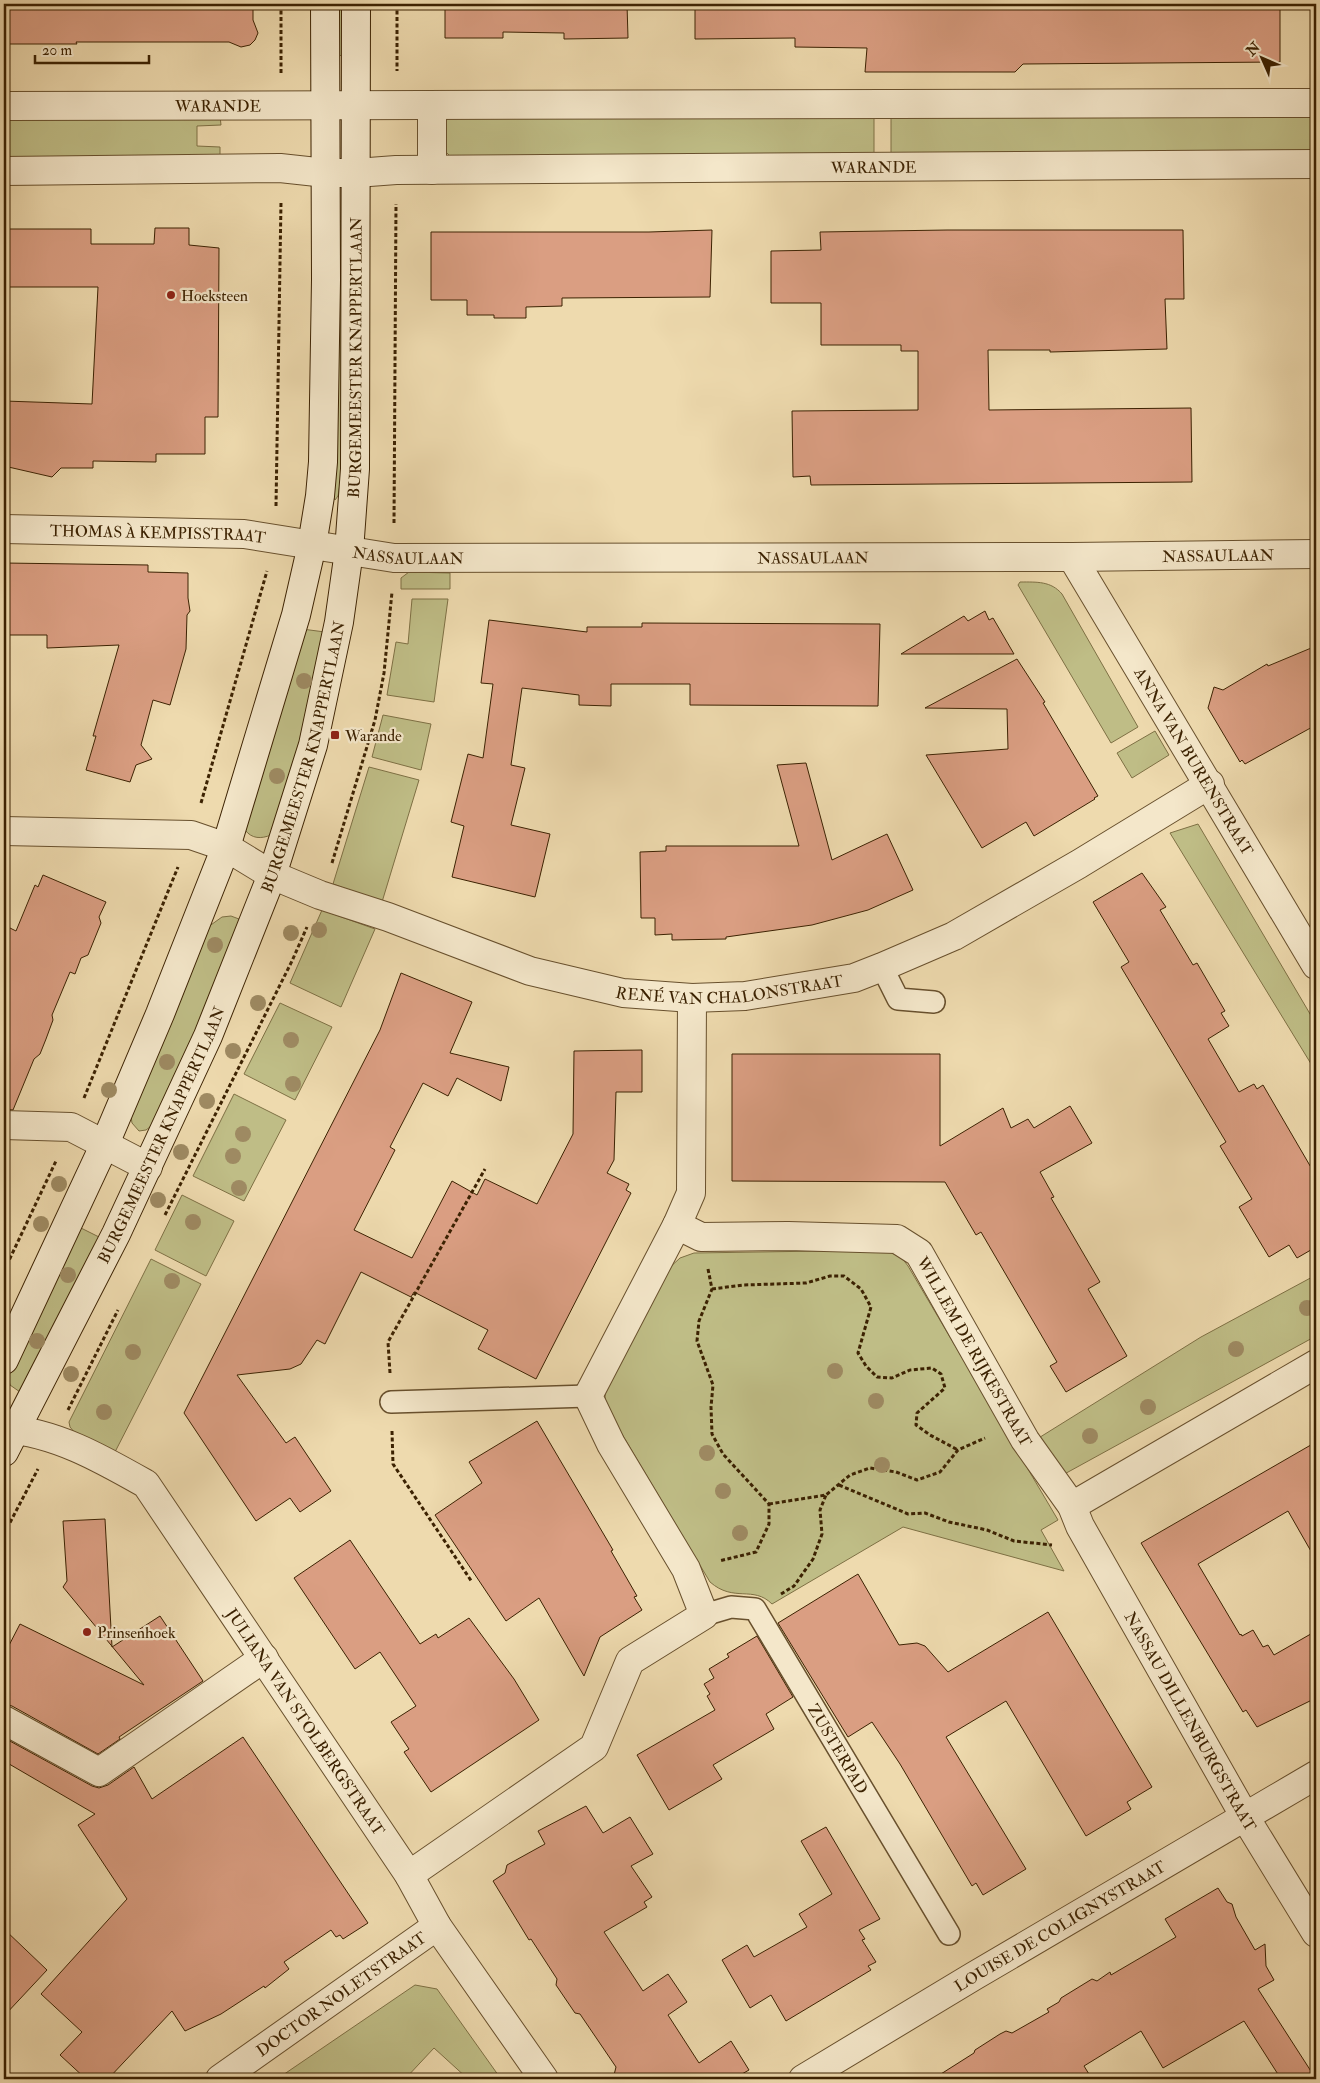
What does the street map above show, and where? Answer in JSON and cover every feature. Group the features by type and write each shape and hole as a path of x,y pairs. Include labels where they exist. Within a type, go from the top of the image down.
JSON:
{"street":[{"name":"BURGEMEESTER KNAPPERTLAAN","path":"4,1360 104,1146 160,1014 226,848 296,615 312,545 323,462 326,280 325,4"},
{"name":"BURGEMEESTER KNAPPERTLAAN","path":"7,1437 116,1234 208,1036 272,875 313,744 339,622 349,551 355,469 356,4"},
{"name":"WARANDE","path":"4,106 1316,103"},
{"path":"432,105 432,170"},
{"name":"WARANDE","path":"4,171 280,168 326,173 356,173 396,170 1316,164"},
{"name":"THOMAS À KEMPISSTRAAT","path":"4,529 244,534 312,545"},
{"name":"NASSAULAAN","path":"312,545 394,558 1072,557 1316,554"},
{"name":"ANNA VAN BURENSTRAAT","path":"1072,557 1139,671 1210,784 1316,965"},
{"name":"RENÉ VAN CHALONSTRAAT","path":"4,830 192,835 226,848 272,875 320,895 388,917 530,971 623,993 692,998 745,996 854,978 954,936 1079,864 1210,784"},
{"path":"409,1875 594,1747 630,1661 704,1615 686,1569 611,1444 588,1396 689,1231 691,1194 692,998"},
{"path":"4,1125 71,1128 148,1167"},
{"name":"WILLEM DE RIJKESTRAAT","path":"689,1231 898,1239 919,1253 1025,1440 1076,1516"},
{"path":"1076,1516 1316,1364"},
{"name":"JULIANA VAN STOLBERGSTRAAT","path":"7,1437 54,1438 117,1467 146,1484 409,1875 437,1926 544,2079"},
{"name":"NASSAU DILLENBURGSTRAAT","path":"1076,1516 1245,1817 1316,1933"},
{"path":"4,1720 99,1772 264,1658"},
{"name":"LOUISE DE COLIGNYSTRAAT","path":"803,2079 1316,1775"},
{"name":"DOCTOR NOLETSTRAAT","path":"220,2079 437,1926"}],"lane":[{"path":"882,967 898,999 934,1002"},
{"path":"391,1402 588,1396"},
{"path":"704,1615 731,1607 755,1609"},
{"name":"ZUSTERPAD","path":"755,1609 949,1934"}],"path":[{"path":"280,105 281,4"},
{"path":"396,4 397,105"},
{"path":"4,1271 71,1128 192,835 276,540 280,168"},
{"path":"394,558 396,170"},
{"path":"686,1569 756,1552 769,1524 769,1504 723,1454 712,1434 710,1407 713,1385 697,1341 699,1321 712,1289 689,1231"},
{"path":"712,1289 742,1285 806,1283 830,1276 844,1276 861,1289 871,1307 858,1353 866,1366 877,1377 892,1378 910,1370 932,1368 941,1374 945,1388 917,1413 916,1425 958,1450"},
{"path":"4,1534 54,1438"},
{"path":"755,1609 794,1586 813,1559 822,1534 820,1510 826,1495 850,1475 870,1468 896,1472 917,1480 940,1472 958,1450 982,1438 1025,1440"},
{"path":"838,1485 908,1514 925,1513 949,1522 987,1530 1014,1541 1055,1545 1076,1516"},
{"path":"769,1504 826,1495"}],"shaded area":[{"path":"335,4 344,4 345,55 336,56"},
{"path":"874,113 874,156 457,158 450,156 444,150 445,122 450,117"},
{"path":"1316,113 1316,155 891,156 891,114"},
{"path":"220,116 221,125 197,126 197,146 220,147 220,158 4,160 4,117"},
{"path":"335,221 345,221 342,472 338,496 335,500 333,497"},
{"path":"409,572 450,573 450,589 401,589 401,578"},
{"path":"1020,582 1048,584 1062,594 1138,727 1111,743 1018,585"},
{"path":"412,599 448,599 434,702 387,695 396,642 408,644"},
{"path":"302,629 325,632 311,709 271,835 257,837 245,830"},
{"path":"383,715 431,724 421,770 372,757"},
{"path":"1155,731 1169,755 1132,778 1117,753"},
{"path":"369,767 419,780 382,902 333,884"},
{"path":"1198,824 1316,1024 1316,1072 1170,833"},
{"path":"322,910 375,929 341,1007 290,983"},
{"path":"231,916 239,919 243,925 154,1124 146,1130 139,1131 132,1123 130,1111 208,927 222,917"},
{"path":"280,1003 332,1027 295,1100 244,1074"},
{"path":"234,1094 286,1120 244,1201 193,1176"},
{"path":"182,1195 234,1221 206,1276 155,1250"},
{"path":"79,1227 103,1239 20,1392 10,1385 8,1376"},
{"path":"886,1250 902,1258 908,1266 1058,1520 1041,1530 1064,1571 903,1527 772,1604 765,1598 758,1596 727,1592 710,1582 607,1409 606,1390 668,1269 680,1258 694,1253"},
{"path":"151,1259 201,1284 115,1452 75,1433 70,1427 69,1422"},
{"path":"1316,1275 1316,1336 1059,1477 1037,1439 1201,1337"},
{"path":"415,1985 437,1989 501,2079 468,2079 434,2048 405,2079 277,2079"}],"building":[{"path":"4,4 253,4 253,20 258,33 250,45 241,47 229,42 4,44"},
{"path":"445,4 627,4 628,38 564,39 564,33 503,32 503,38 445,38"},
{"path":"695,4 1280,4 1280,62 1023,64 1015,72 865,72 867,48 795,47 795,38 695,39"},
{"path":"155,228 189,228 189,245 219,248 218,417 205,417 205,454 156,454 156,462 93,461 93,468 61,468 52,477 4,466 4,401 92,404 98,287 4,287 4,229 91,229 91,244 154,244"},
{"path":"712,230 710,297 562,298 562,306 526,307 526,318 494,318 494,315 467,315 467,300 431,300 431,232 649,232"},
{"path":"1183,230 1184,299 1165,299 1167,349 1050,352 1050,350 988,350 989,410 1191,408 1192,482 811,485 810,476 793,477 792,411 918,410 918,351 901,351 901,345 821,345 821,303 771,303 771,251 821,250 820,232"},
{"path":"4,563 148,565 148,572 188,573 190,611 187,615 186,649 170,705 153,700 141,745 152,759 136,765 130,782 86,770 96,736 93,736 119,645 47,648 47,635 4,635"},
{"path":"985,611 989,620 993,618 1014,654 901,654 964,616 968,621"},
{"path":"489,620 587,632 587,627 642,627 642,623 880,624 878,706 690,705 690,684 611,684 611,706 579,705 579,695 522,688 511,765 525,768 511,825 550,834 535,897 452,877 464,826 451,822 468,754 483,758 493,684 481,683"},
{"path":"1316,646 1316,725 1245,764 1242,760 1240,762 1208,708 1214,687 1223,690 1267,664 1268,666"},
{"path":"1017,659 1045,702 1043,703 1098,796 1034,836 1026,822 982,848 926,755 1008,749 1007,709 925,708"},
{"path":"806,763 832,860 887,834 913,890 868,910 812,925 726,937 726,939 672,940 672,934 655,935 655,918 641,918 640,852 666,851 666,846 799,846 777,765"},
{"path":"1142,873 1166,907 1160,910 1193,965 1197,963 1225,1011 1221,1013 1229,1026 1208,1039 1239,1092 1254,1084 1257,1089 1263,1085 1316,1176 1316,1247 1297,1258 1289,1245 1269,1257 1239,1207 1252,1199 1220,1146 1226,1142 1121,967 1129,962 1093,902"},
{"path":"43,875 106,902 99,917 101,923 88,955 81,958 75,974 70,972 52,1015 53,1020 40,1054 34,1059 13,1110 4,1109 4,925 16,931 35,885 38,887"},
{"path":"401,973 472,1002 450,1053 509,1067 501,1101 457,1078 448,1096 423,1083 390,1147 395,1150 354,1230 412,1258 452,1181 477,1195 485,1179 537,1204 573,1134 574,1051 642,1050 642,1092 616,1092 614,1160 607,1173 629,1184 626,1190 631,1193 536,1379 478,1349 488,1330 414,1292 411,1297 361,1272 325,1344 317,1340 301,1364 290,1369 237,1375 286,1443 295,1437 331,1491 300,1512 290,1498 256,1521 184,1413 380,1030"},
{"path":"732,1054 940,1054 940,1146 1003,1108 1011,1128 1028,1119 1034,1128 1070,1106 1092,1143 1040,1172 1054,1197 1051,1198 1100,1282 1088,1289 1127,1356 1066,1392 1050,1366 1057,1362 981,1232 976,1235 945,1182 732,1181"},
{"path":"537,1421 613,1550 611,1551 637,1596 634,1597 642,1610 600,1637 584,1676 539,1598 506,1621 435,1515 482,1483 469,1462"},
{"path":"1316,1442 1316,1560 1288,1511 1198,1564 1240,1635 1242,1636 1253,1630 1263,1647 1268,1645 1274,1655 1316,1631 1316,1698 1257,1727 1246,1710 1243,1712 1141,1543"},
{"path":"105,1519 112,1646 63,1587 67,1581 63,1521"},
{"path":"350,1540 420,1644 436,1634 438,1638 469,1618 514,1679 539,1720 431,1792 404,1752 409,1749 391,1722 416,1706 380,1652 355,1669 294,1578"},
{"path":"858,1574 899,1645 917,1643 925,1646 948,1672 1048,1612 1152,1787 1127,1802 1131,1809 1086,1836 1006,1701 946,1737 1026,1869 983,1895 976,1883 972,1886 900,1764 872,1722 848,1737 778,1623"},
{"name":"Prinsenhoek","path":"160,1616 203,1681 119,1737 120,1739 98,1754 12,1706 4,1704 4,1655 20,1624 144,1685 112,1647"},
{"path":"757,1636 793,1697 766,1714 774,1729 713,1765 722,1779 669,1810 637,1755 715,1710 707,1696 710,1694 704,1684 714,1678 709,1669 729,1657 727,1654"},
{"path":"243,1737 368,1923 343,1939 340,1935 336,1937 331,1930 284,1962 289,1969 265,1988 264,1986 221,2014 185,2031 172,2011 108,2079 86,2079 60,2055 82,2032 41,1994 127,1899 78,1825 95,1814 4,1761 4,1748 8,1740 99,1788 108,1785 134,1767 152,1799"},
{"path":"586,1806 603,1833 630,1817 653,1854 631,1866 652,1897 644,1902 647,1907 604,1932 643,1991 668,1974 687,2002 668,2015 699,2063 731,2041 749,2070 733,2079 613,2079 616,2067 580,2014 575,2013 556,1985 557,1979 531,1939 529,1940 493,1881 505,1873 507,1865 545,1844 538,1831"},
{"path":"826,1827 880,1919 859,1930 865,1939 862,1940 876,1962 868,1966 871,1970 786,2021 771,1995 750,2008 722,1960 747,1945 754,1957 807,1927 799,1914 832,1894 801,1841"},
{"path":"1218,1888 1227,1902 1232,1904 1236,1917 1255,1950 1265,1944 1266,1966 1274,1980 1258,1989 1316,2079 1281,2079 1244,2021 1163,2068 1141,2031 1084,2066 1092,2079 933,2079 1000,2034 1006,2031 1012,2033 1049,2012 1047,2009 1059,2002 1061,1998 1092,1979 1097,1981 1110,1972 1111,1975 1176,1937 1165,1919"},
{"path":"4,1929 47,1970 4,2016"}],"place":[{"name":"Hoeksteen","path":"171,295"},
{"name":"Warande","path":"335,735"},
{"name":"Prinsenhoek","path":"87,1632"}]}
